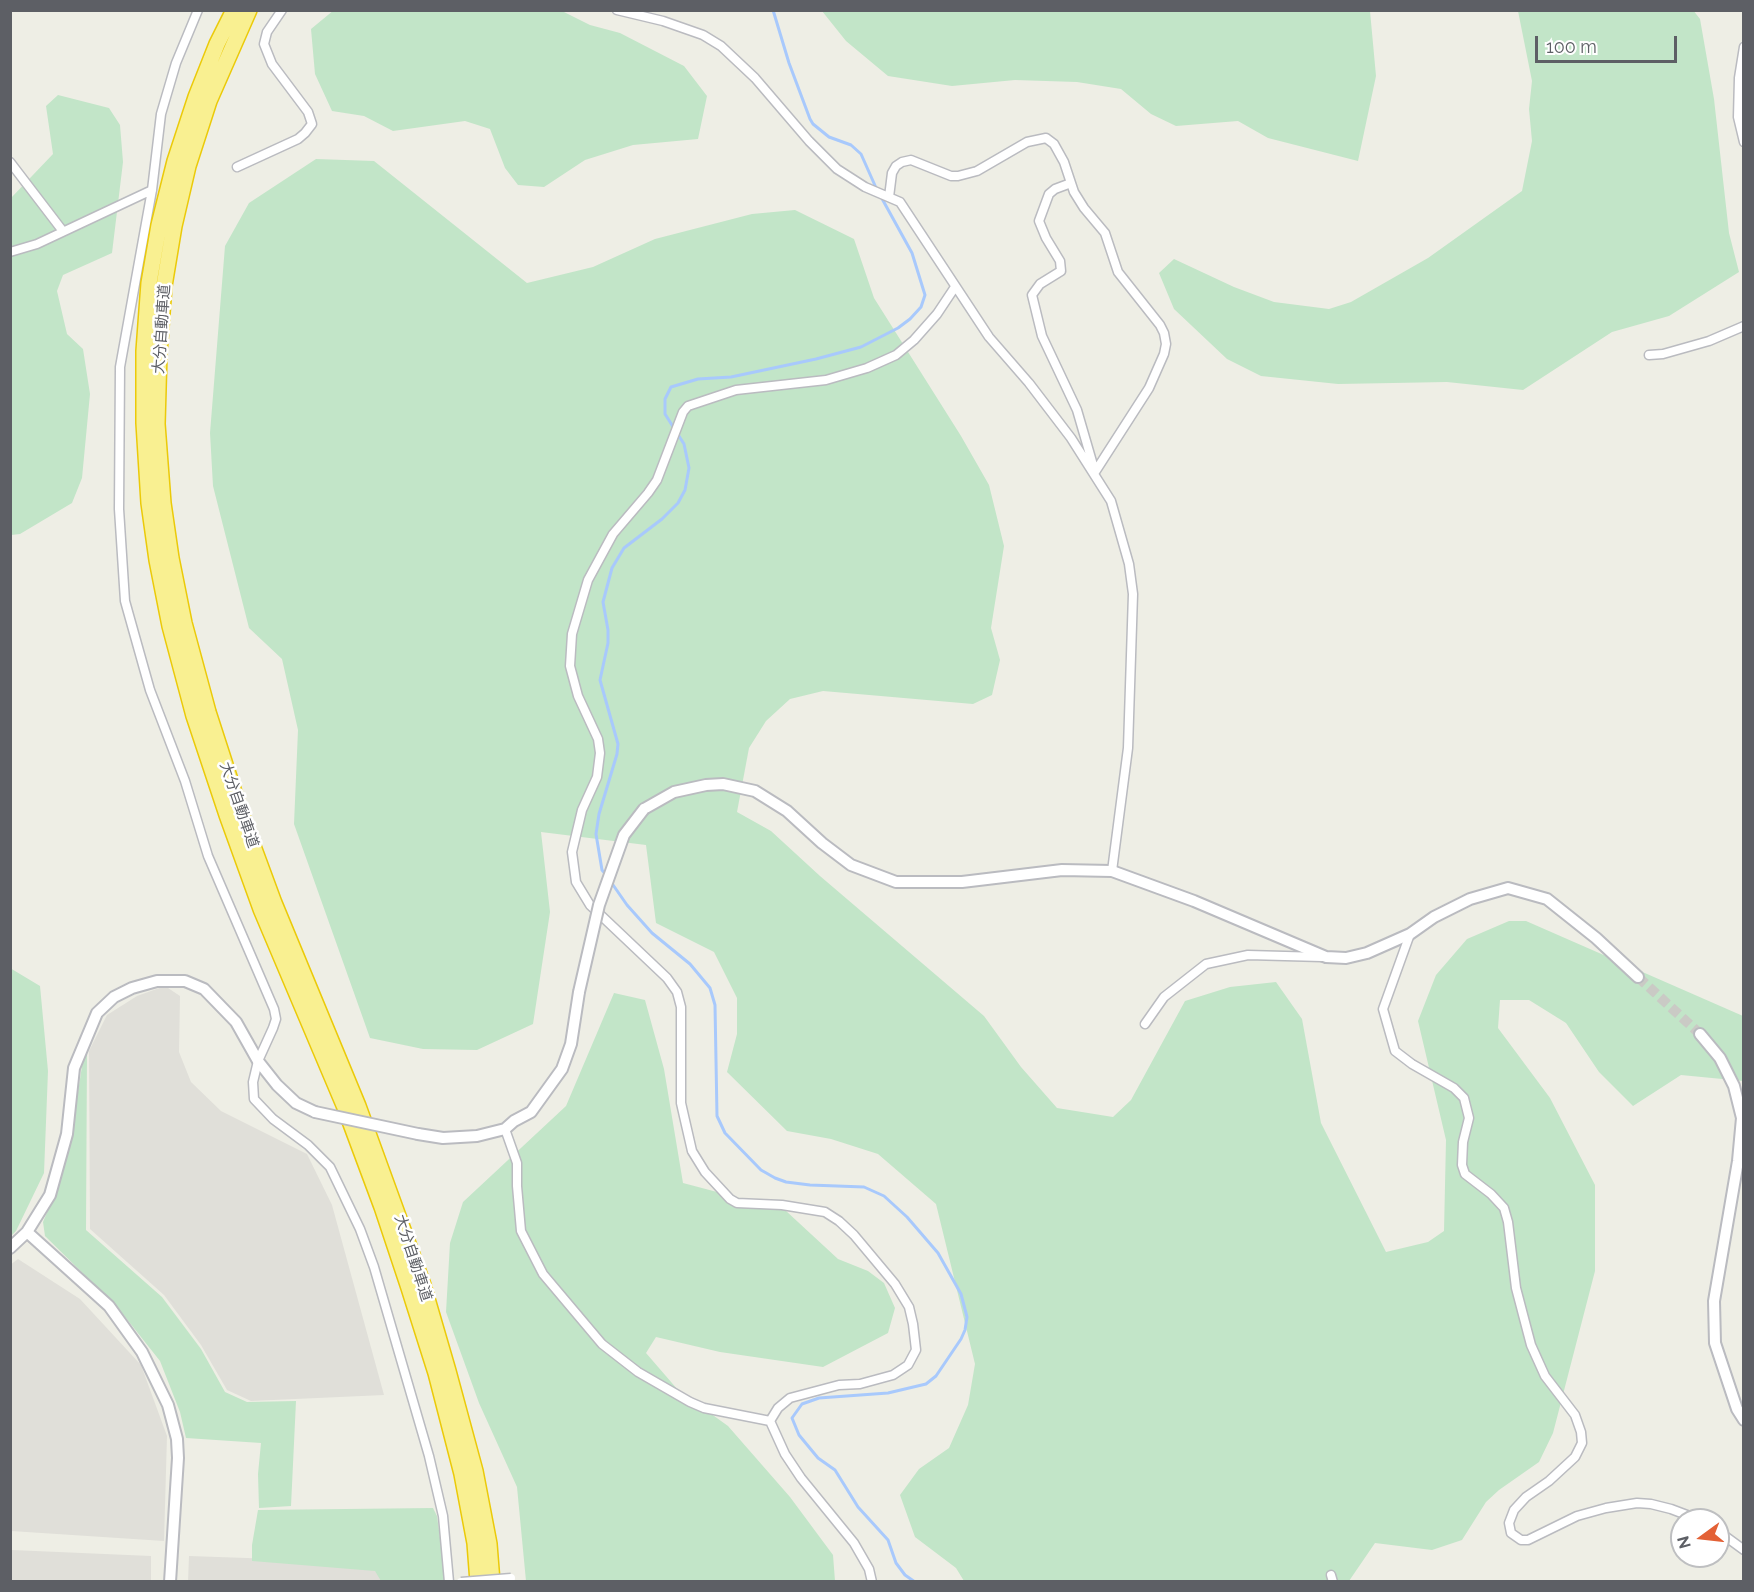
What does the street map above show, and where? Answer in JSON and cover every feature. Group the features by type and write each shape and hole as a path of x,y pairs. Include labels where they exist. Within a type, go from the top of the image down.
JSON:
{"highway":[{"name":"大分自動車道","path":"234,10 217,44 196,97 175,161 159,225 149,283 144,351 144,423 149,503 157,560 170,626 194,716 226,815 261,909 344,1106 382,1207 436,1373 462,1474 475,1543 478,1581"},
{"name":"大分自動車道","path":"249,10 209,101 192,156 174,226 164,286 157,424 163,503 171,558 184,623 208,712 240,811 274,903 358,1106 423,1285 475,1472 489,1544 492,1581"}],"street":[{"path":"198,10 176,63 161,114 152,190 120,367 119,509 125,602 150,690 185,782 208,856 274,1010 276,1019 258,1061 253,1082 254,1099 273,1119 308,1145 330,1167 363,1239 429,1456 443,1516 449,1581"},
{"path":"237,167 298,140 312,124 308,112 272,64 264,44 267,32 282,10"},
{"path":"616,10 663,21 703,36 721,46 755,78 809,141 837,169 865,188 900,202 989,337 1029,383 1095,472 1112,501 1129,564 1133,594 1128,748 1112,871"},
{"path":"1743,47 1738,117 1743,142"},
{"path":"889,197 892,173 902,162 911,160 951,176 966,176 1027,142 1046,138 1054,144 1084,208 1105,232 1118,272 1160,325 1166,344 1149,388 1095,472"},
{"path":"10,162 62,231"},
{"path":"1071,183 1049,194 1039,221 1060,261 1061,271 1040,284 1032,295 1042,336 1077,410 1095,472"},
{"path":"10,252 37,244 152,190"},
{"path":"770,1421 778,1408 790,1398 893,1375 908,1365 915,1350 914,1324 909,1307 895,1284 854,1235 839,1221 825,1212 782,1204 737,1203 730,1199 705,1172 692,1151 681,1103 681,1007 677,992 667,978 590,905 576,882 572,852 582,810 597,777 600,753 598,739 578,696 570,666 572,634 588,580 613,534 648,494 657,480 683,412 688,406 736,390 826,380 867,368 896,355 914,340 937,314 955,288"},
{"path":"1649,355 1663,354 1709,341 1743,326"},
{"path":"10,1248 27,1232 50,1195 67,1134 74,1068 81,1047 98,1013 114,998 132,988 157,981 185,981 204,989 236,1022 258,1061 277,1085 296,1103 315,1112 443,1138 477,1136 504,1129 531,1112 562,1069 571,1044 579,992 599,906 624,835 644,809 674,792 723,784 755,791 787,810 822,843 851,865 896,882 962,882 1062,870 1112,871 1179,895 1326,957"},
{"path":"1145,1024 1164,997 1206,964 1248,955 1346,958 1367,953 1410,934 1434,917 1470,899 1508,888 1547,899 1596,938 1638,977"},
{"path":"1410,934 1383,1009 1395,1051 1412,1064 1454,1088 1464,1098 1469,1118 1463,1142 1464,1174 1491,1194 1504,1208 1508,1222 1516,1288 1531,1345 1545,1376 1575,1414 1581,1432 1582,1443 1575,1456 1514,1510 1509,1523 1511,1533 1521,1540 1528,1540 1577,1516 1636,1503 1670,1509"},
{"path":"1700,1034 1720,1058 1734,1086 1742,1118 1738,1161 1714,1302 1715,1343 1737,1409 1743,1420"},
{"path":"504,1129 518,1164 517,1185 521,1231 543,1274 602,1344 638,1372 690,1402 704,1408 770,1421"},
{"path":"27,1232 109,1306 142,1352 168,1405 177,1439 178,1458 170,1581"},
{"path":"770,1421 785,1454 801,1478 854,1543 869,1569 872,1581"},
{"path":"1730,1540 1743,1550"},
{"path":"461,1581 511,1578"}],"shaded area":[{"path":"165,986 180,996 179,1052 191,1082 221,1111 307,1154 332,1205 384,1395 251,1401 227,1390 201,1345 164,1295 90,1229 89,1051 107,1015 137,996"},
{"path":"18,1259 80,1299 141,1365 167,1436 164,1541 11,1531 10,1265"},
{"path":"12,1550 151,1556 151,1581 11,1581"},
{"path":"189,1556 391,1563 402,1582 188,1582"}],"green space":[{"path":"334,10 562,11 590,25 620,33 684,66 707,96 698,139 633,145 585,160 544,187 518,185 505,168 490,129 465,121 393,131 364,116 332,111 315,74 311,29"},
{"path":"1693,10 1700,19 1714,99 1729,233 1739,272 1669,316 1612,332 1523,390 1447,382 1338,384 1261,376 1227,359 1174,309 1159,273 1174,259 1234,287 1274,302 1329,309 1351,302 1428,258 1522,191 1532,141 1529,109 1532,81 1518,11"},
{"path":"822,11 1370,11 1376,76 1358,161 1268,138 1238,121 1176,126 1151,114 1121,89 1077,82 1015,80 952,86 888,76 846,41"},
{"path":"58,95 109,108 120,125 123,162 112,253 63,275 57,291 67,334 83,349 90,394 82,478 72,503 20,534 11,535 11,198 53,154 46,106"},
{"path":"316,159 374,161 527,283 593,267 655,239 752,214 795,210 854,239 874,298 961,436 989,485 1004,546 991,628 1000,660 992,695 973,704 823,691 790,699 766,721 749,748 737,812 771,831 820,876 984,1016 1021,1067 1057,1108 1113,1117 1131,1100 1185,1001 1230,987 1276,982 1302,1019 1321,1123 1386,1252 1428,1242 1444,1231 1446,1140 1418,1021 1436,975 1467,939 1509,921 1526,921 1743,1016 1743,1081 1681,1075 1633,1106 1599,1072 1566,1023 1529,1000 1500,1000 1498,1028 1550,1098 1595,1185 1595,1271 1553,1433 1539,1462 1486,1502 1462,1540 1432,1550 1375,1543 1349,1581 964,1581 956,1568 915,1537 900,1495 919,1469 949,1448 968,1405 975,1364 936,1204 878,1154 831,1139 787,1131 727,1072 737,1034 737,998 714,952 656,923 646,845 541,832 550,912 533,1024 477,1050 423,1049 370,1038 294,824 298,730 282,659 249,628 213,486 210,433 225,246 249,203"},
{"path":"10,968 40,986 48,1071 44,1173 16,1231 11,1236"},
{"path":"614,993 645,1000 664,1069 683,1183 785,1210 838,1259 868,1271 884,1283 895,1308 888,1333 823,1367 720,1352 656,1337 646,1353 678,1390 728,1426 790,1497 833,1555 835,1581 526,1581 517,1487 479,1403 446,1312 450,1243 463,1202 566,1106"},
{"path":"87,1051 86,1230 162,1297 201,1349 225,1392 247,1402 296,1401 291,1506 259,1508 258,1474 261,1443 186,1438 180,1412 160,1361 118,1308 45,1236 43,1222 56,1191 72,1131 84,1053"},
{"path":"433,1508 437,1516 446,1581 381,1581 375,1571 252,1561 252,1545 258,1510"}],"waterway":[{"path":"773,10 789,63 810,119 829,137 851,145 861,154 877,190"},
{"path":"607,876 602,870 596,834 599,814 618,744 600,680 608,643 603,602 612,568 624,548 662,519 678,503 685,490 689,468 684,444 665,414 665,399 671,387 698,379 731,377 861,347 898,328 910,319 921,307 925,295 912,253 880,195"},
{"path":"611,882 627,905 652,933 690,964 710,988 715,1005 717,1116 725,1133 761,1170 775,1178 810,1185 864,1187 884,1196 907,1217 938,1253 961,1294 967,1317 965,1330 936,1376 926,1384 888,1393 819,1398 802,1404 792,1418 799,1435 818,1458 835,1470 858,1507 888,1540 896,1563 905,1575 915,1582"}],"tunnel":[{"path":"1638,977 1700,1034"}]}
